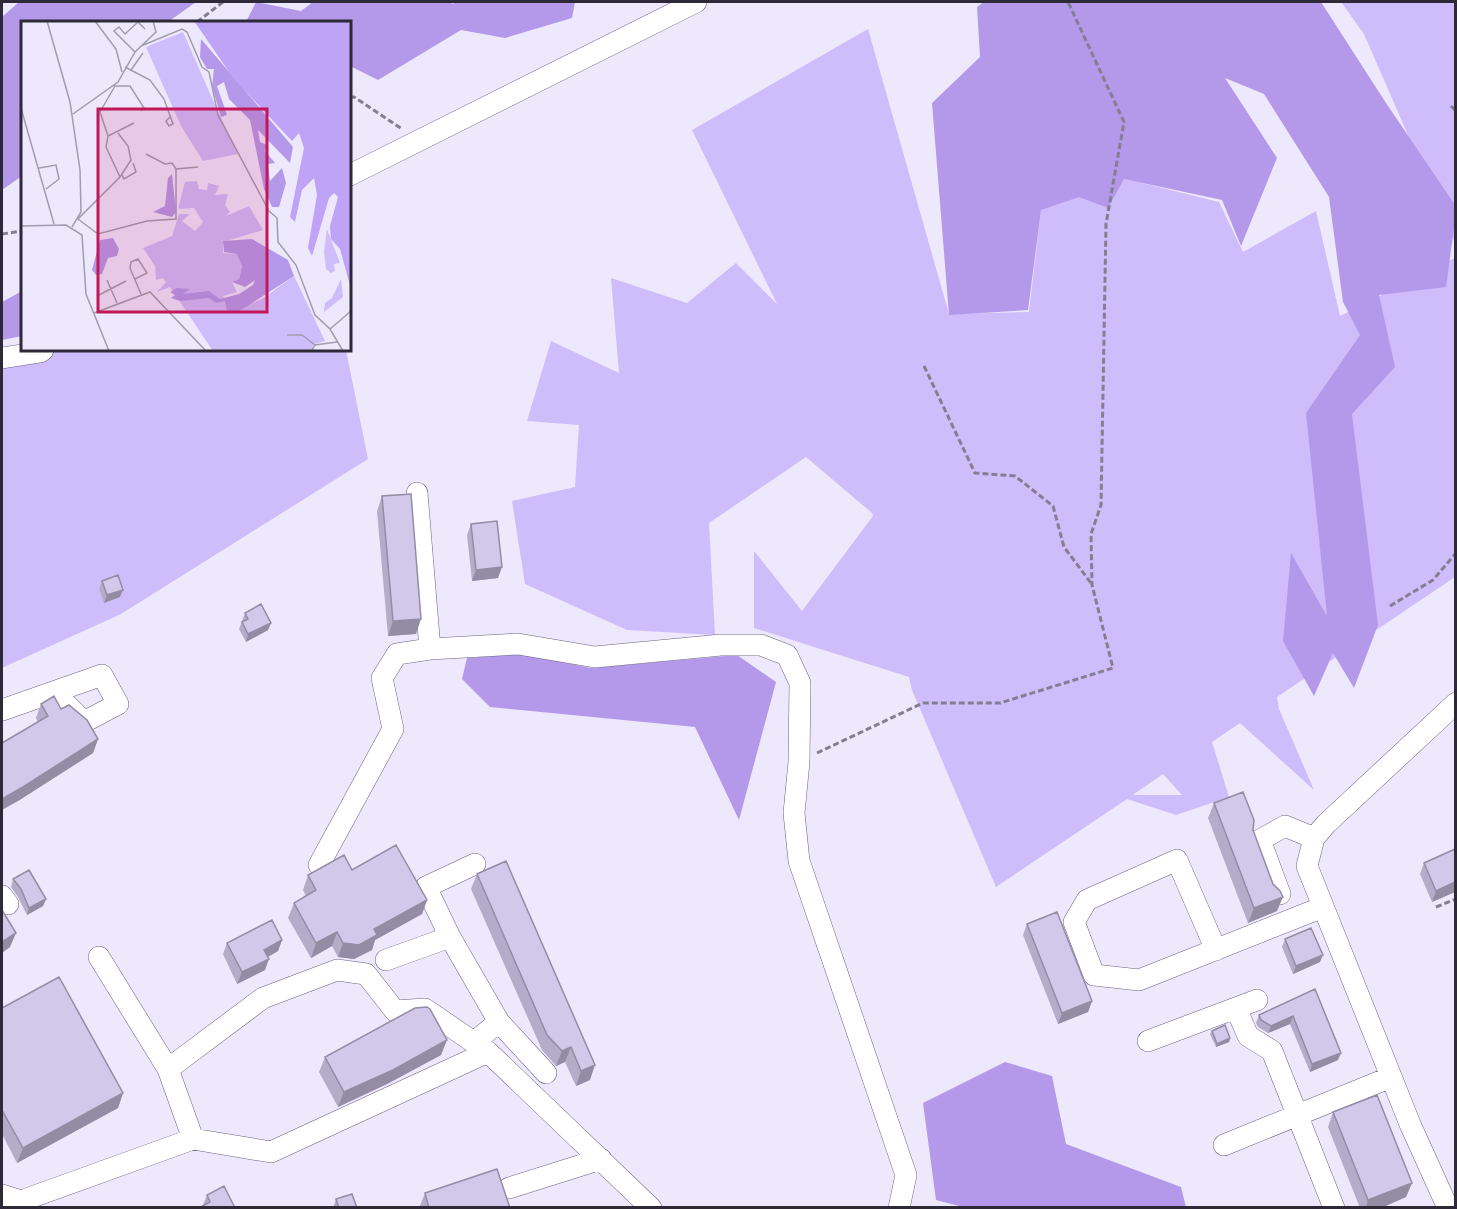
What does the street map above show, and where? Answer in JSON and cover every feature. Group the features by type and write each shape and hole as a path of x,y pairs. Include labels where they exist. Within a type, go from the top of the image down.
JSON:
{"lane":[{"path":"351,174 696,2"},
{"path":"2,358 42,351"},
{"path":"417,493 430,649"},
{"path":"319,865 393,729 382,678 397,654 430,649 518,644 595,657 721,645 760,645 787,655 800,683 799,762 794,813 799,861 906,1175 899,1208"},
{"path":"2,710 54,692"},
{"path":"1448,1208 1410,1124 1307,866 1314,838 1455,703"},
{"path":"1280,894 1260,840 1285,826 1314,838"},
{"path":"1216,950 1177,860 1087,900 1074,922 1094,975 1139,980 1216,950 1323,907"},
{"path":"476,864 426,887 450,938 499,1022 546,1073"},
{"path":"386,960 450,938"},
{"path":"99,957 168,1069 193,1139"},
{"path":"168,1069 263,998 337,970 366,974 395,1011 424,1009 481,1047 651,1208"},
{"path":"1148,1041 1257,1000"},
{"path":"1236,1008 1248,1036 1272,1051 1334,1208"},
{"path":"2,1195 21,1201 193,1139 271,1152 481,1047 499,1022"},
{"path":"1224,1145 1391,1077"},
{"path":"508,1188 601,1159"}],"path":[{"path":"199,21 223,2"},
{"path":"799,762 923,703 1000,703 1113,668 1092,585 1091,534 1101,506 1106,224 1124,122 1068,2"},
{"path":"351,97 418,140"},
{"path":"1451,106 1455,111"},
{"path":"2,234 21,231"},
{"path":"924,366 975,473 1015,476 1053,506 1064,547 1092,585"},
{"path":"1390,606 1433,580 1455,553"},
{"path":"1436,907 1455,899"}],"shaded area":[{"path":"19,2 196,2 169,21 21,21 21,177 2,190 2,17"},
{"path":"256,2 301,11 313,2 451,2 452,4 457,2 575,2 572,18 505,38 461,30 378,80 351,66 351,21 246,21"},
{"path":"984,2 1321,2 1455,205 1446,287 1379,295 1395,367 1352,414 1378,625 1354,688 1333,653 1314,696 1283,641 1291,553 1327,616 1306,413 1360,335 1343,302 1329,197 1264,94 1225,78 1277,158 1241,246 1222,200 1124,179 1108,208 1079,197 1041,210 1028,310 949,315 932,103 980,57 977,7"},
{"path":"1341,2 1455,2 1455,243 1364,34"},
{"path":"868,29 949,314 1029,312 1041,209 1118,177 1219,202 1243,252 1316,211 1340,316 1455,258 1455,577 1277,697 1279,709 1314,790 1240,723 1212,742 1229,797 1176,815 1127,799 996,887 912,690 909,677 754,628 754,551 802,611 873,516 806,457 709,523 715,635 627,630 525,584 512,501 575,487 579,425 527,421 551,341 619,373 611,278 687,303 736,263 777,304 692,130","holes":["1163,774 1182,795 1134,795 1134,794"]},
{"path":"21,292 21,336 2,340 2,302"},
{"path":"55,351 346,351 368,459 121,614 2,668 2,367 39,360"},
{"path":"522,654 591,668 737,655 776,682 739,820 695,727 490,707 462,679 467,658"},
{"path":"1005,1062 1052,1076 1066,1144 1181,1187 1186,1207 967,1208 936,1200 923,1103"}],"building":[{"path":"411,494 421,619 393,621 382,496"},
{"path":"497,521 502,567 476,570 471,524"},
{"path":"118,575 123,590 107,595 102,581"},
{"path":"261,604 271,623 248,634 242,622 248,619 245,613"},
{"path":"54,696 61,709 69,705 87,720 98,739 2,799 2,743 48,716 41,704"},
{"path":"1243,792 1254,820 1253,830 1273,884 1283,897 1254,908 1214,803"},
{"path":"396,845 427,900 374,929 377,935 359,945 343,943 337,932 316,943 294,903 316,890 308,875 344,855 352,870"},
{"path":"1455,849 1455,882 1436,891 1424,863"},
{"path":"506,861 595,1065 581,1071 571,1047 562,1051 547,1035 477,874"},
{"path":"29,870 46,899 29,908 21,889 13,879"},
{"path":"2,910 16,933 2,942"},
{"path":"1057,912 1092,1001 1062,1013 1027,924"},
{"path":"272,920 282,940 264,950 269,959 242,972 227,943"},
{"path":"1311,928 1323,955 1296,966 1285,939"},
{"path":"59,977 123,1093 23,1148 2,1110 2,1008"},
{"path":"1315,989 1341,1053 1312,1064 1293,1016 1271,1026 1261,1020 1259,1015"},
{"path":"427,1007 447,1040 393,1070 344,1092 325,1057 415,1008"},
{"path":"1225,1025 1230,1038 1217,1044 1212,1031"},
{"path":"1377,1095 1412,1183 1368,1200 1333,1112"},
{"path":"497,1169 510,1208 429,1208 425,1193"},
{"path":"224,1186 235,1208 199,1208 210,1202 207,1195"},
{"path":"352,1194 357,1208 339,1208 336,1199"}]}
